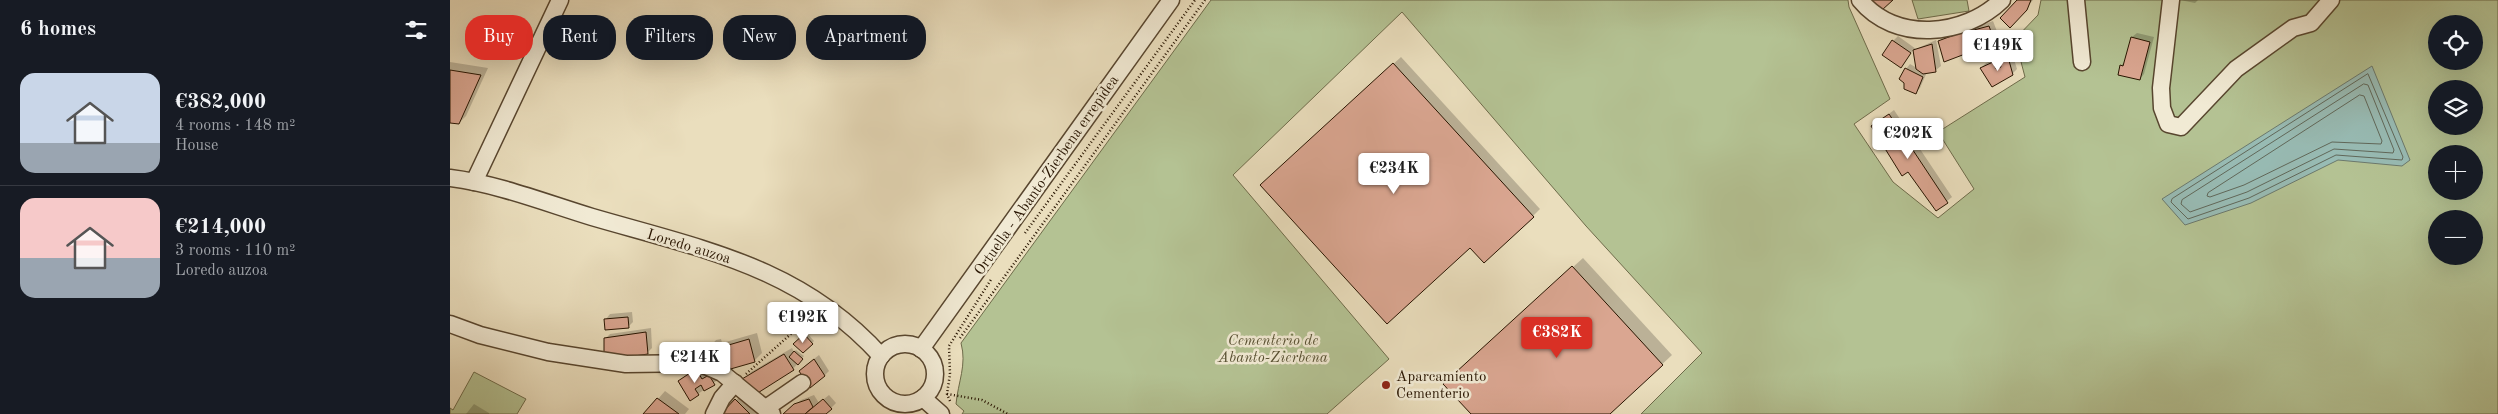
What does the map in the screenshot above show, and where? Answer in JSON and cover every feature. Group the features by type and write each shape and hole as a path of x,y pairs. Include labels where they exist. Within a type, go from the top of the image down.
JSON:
{"street":[{"path":"474,182 560,0"},
{"name":"Ortuella - Abanto-Zierbena errepidea","path":"921,349 1171,0"},
{"path":"1860,0 1883,20 1905,29 1931,30 1976,19 2002,0"},
{"path":"2076,0 2082,62"},
{"path":"2171,0 2161,88 2162,108 2168,124 2175,128 2181,128 2210,94 2236,69 2293,28 2311,23 2331,0"},
{"name":"Loredo auzoa","path":"450,178 474,182 734,259 764,270 825,305 860,334 881,356"},
{"path":"450,324 480,335 548,352 626,364 698,363 722,373 769,411 802,383"},
{"path":"900,345 914,346 921,349 928,355 935,373 930,391 923,398 910,404 890,408 876,383 876,364 881,356 892,347 900,345"},
{"path":"714,414 722,398 735,383"},
{"path":"923,398 947,410"}],"path":[{"path":"1020,239 1195,0"},
{"path":"960,338 1205,0"},
{"path":"947,410 950,374 949,346 997,270"},
{"path":"735,383 825,305"},
{"path":"947,394 982,400 1008,414"}],"green space":[{"name":"Cementerio de Abanto-Zierbena","path":"1211,0 1848,0 1849,7 1890,99 1854,124 1893,182 1938,218 1974,189 1938,132 2025,77 2015,39 2038,15 2041,0 2498,0 2498,414 1641,414 1702,353 1586,226 1402,12 1233,175 1389,359 1327,414 962,414 964,411 956,404 963,366 961,343"},
{"path":"1912,0 1967,0 1969,11 1918,19"},
{"path":"474,372 526,399 517,414 450,414 450,408 453,410"}],"water":[{"path":"2372,66 2410,160 2402,166 2338,160 2251,203 2185,225 2162,199"}],"building":[{"path":"1868,0 1893,0 1882,10"},
{"path":"2017,0 2031,0 2027,10 2010,28 2000,18"},
{"path":"1989,26 1994,40 1975,47 1970,31"},
{"path":"1965,31 1973,51 1944,62 1938,41"},
{"path":"2131,37 2150,42 2140,80 2118,75 2120,65 2123,66"},
{"path":"1892,40 1911,53 1901,68 1882,55"},
{"path":"1932,44 1936,72 1923,74 1916,69 1913,50"},
{"path":"2008,57 2013,75 1992,87 1980,68 1993,62 1996,69 2001,67 1999,60"},
{"path":"1393,63 1534,217 1484,263 1470,248 1387,324 1260,185"},
{"path":"1905,68 1923,77 1916,94 1904,89 1904,83 1899,79"},
{"path":"450,70 481,75 459,124 450,123"},
{"path":"1889,114 1948,203 1936,211 1908,172 1902,176 1871,126"},
{"path":"1572,266 1663,365 1610,414 1471,414 1443,384"},
{"path":"628,317 629,328 605,330 604,319"},
{"path":"646,332 648,354 614,359 604,353 604,338"},
{"path":"804,334 813,344 803,353 793,344"},
{"path":"749,339 755,362 720,372 712,365 707,347 714,345 715,349"},
{"path":"794,351 803,359 798,365 789,357"},
{"path":"784,354 794,370 753,396 742,379"},
{"path":"814,359 825,376 810,388 799,371"},
{"path":"696,369 702,379 709,375 715,385 704,391 701,385 695,389 699,395 690,401 678,381"},
{"path":"657,398 679,414 643,414"},
{"path":"735,399 750,414 721,414"},
{"path":"809,399 813,407 805,414 783,414 794,404"},
{"path":"823,399 832,409 826,414 805,414"}],"place":[{"name":"Aparcamiento Cementerio","path":"1386,385"}]}
